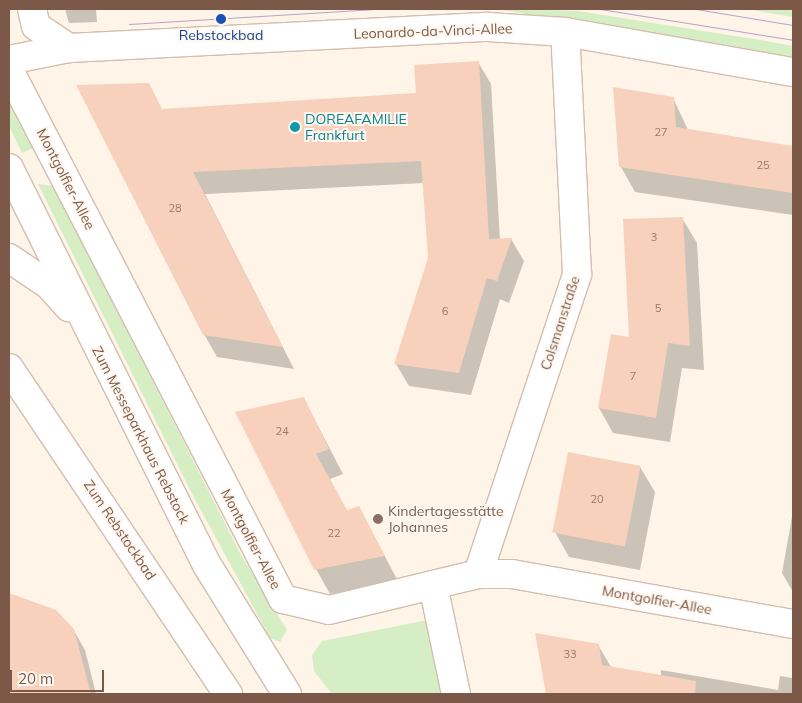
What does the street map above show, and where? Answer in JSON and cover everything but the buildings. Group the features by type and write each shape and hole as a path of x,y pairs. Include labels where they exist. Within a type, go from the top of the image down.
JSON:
{"street":[{"path":"32,9 36,26 69,48"},
{"name":"Leonardo-da-Vinci-Allee","path":"9,60 69,48 488,27 565,32 793,72"},
{"name":"Colsmanstraße","path":"478,574 577,274 565,32"},
{"name":"Montgolfier-Allee","path":"9,70 283,599 329,610 478,574 512,574 793,624"},
{"name":"Zum Messeparkhaus Rebstock","path":"9,168 207,565 287,694"},
{"path":"9,258 49,285 86,325"},
{"name":"Zum Rebstockbad","path":"9,368 228,694"},
{"path":"433,585 456,694"}],"green space":[{"path":"496,9 578,11 760,40 793,46 793,59"},
{"path":"746,9 793,9 793,17"},
{"path":"9,91 36,147 22,153 9,126"},
{"path":"38,184 54,186 240,553 287,630 280,642 270,638 190,490"},
{"path":"428,620 442,694 332,694 314,671 312,655 322,641"}],"tram line":[{"path":"129,24 372,9"},
{"path":"600,9 793,40"},
{"path":"696,9 793,25"}],"place":[{"name":"Rebstockbad","path":"221,19"},
{"name":"DOREAFAMILIE Frankfurt","path":"295,127"},
{"name":"Kindertagesstätte Johannes","path":"378,519"}]}
